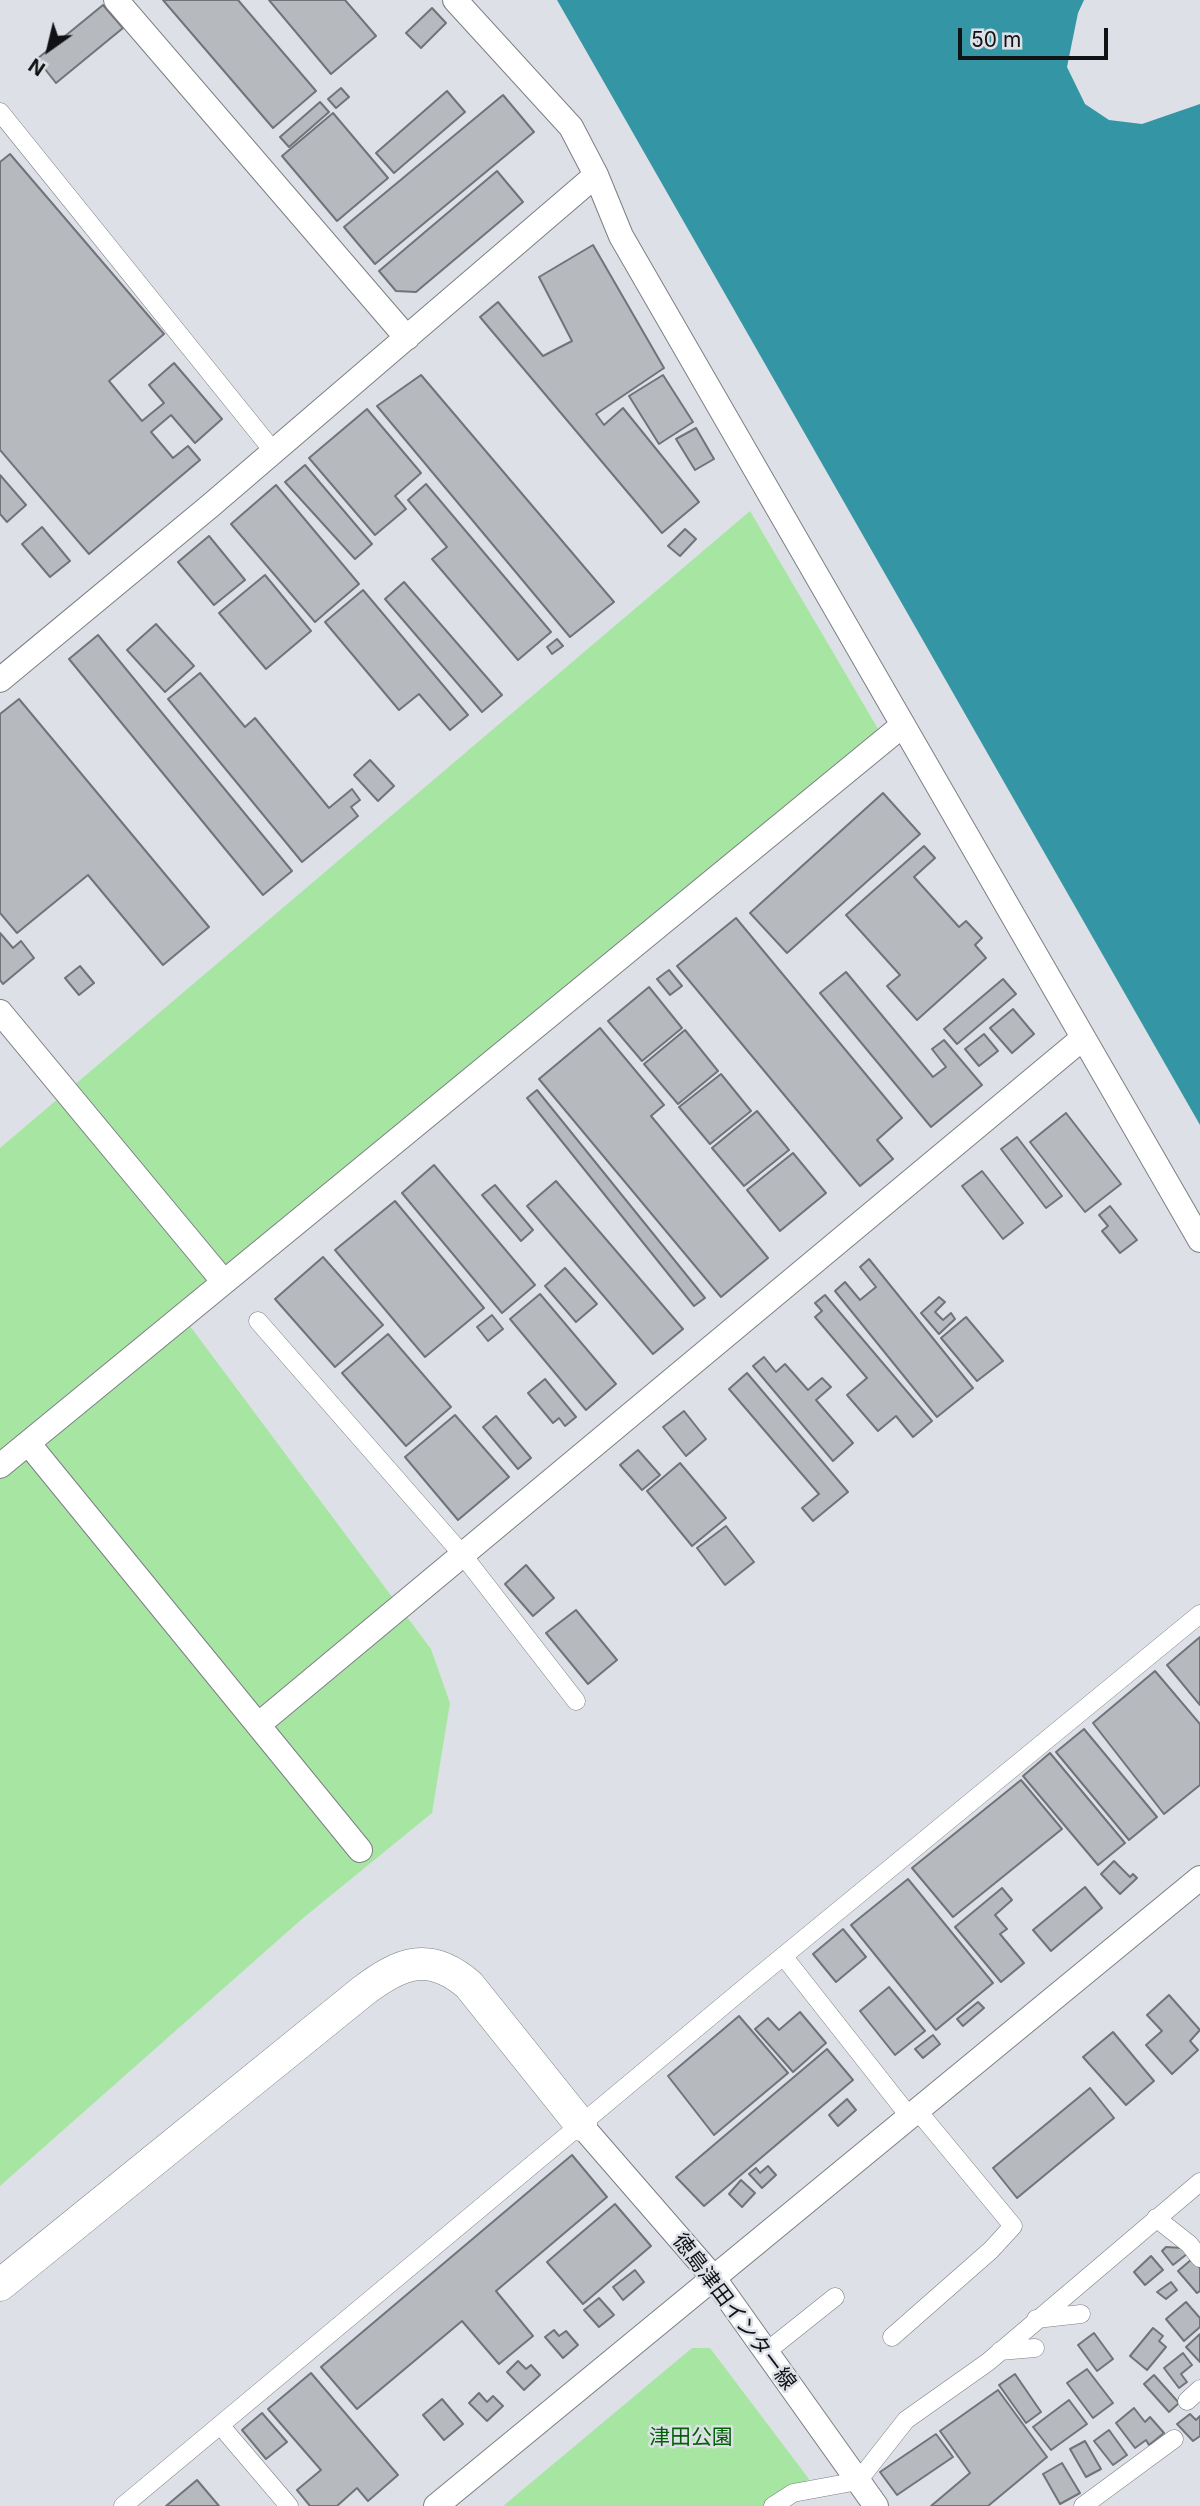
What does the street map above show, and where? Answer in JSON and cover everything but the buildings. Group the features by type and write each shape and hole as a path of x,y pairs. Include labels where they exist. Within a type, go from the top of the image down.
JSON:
{"highway":[{"path":"0,2285 363,1991 384,1975 408,1965 432,1963 453,1971 469,1985 581,2125"}],"street":[{"path":"116,0 407,338"},
{"path":"455,0 571,127 596,175 621,236 1200,1241"},
{"path":"0,112 274,452"},
{"path":"0,680 274,452 596,175"},
{"path":"0,1466 903,725"},
{"path":"0,1012 224,1282"},
{"path":"258,1725 1083,1038"},
{"path":"258,1321 462,1554 576,1701"},
{"path":"28,1443 360,1850"},
{"path":"123,2506 1200,1614"},
{"path":"436,2506 1200,1878"},
{"path":"784,1957 913,2113 1013,2226 991,2250 892,2337"},
{"name":"徳島津田インター線","path":"581,2125 713,2277 876,2506"},
{"path":"773,2506 793,2493 858,2481 906,2420 1000,2351 1200,2182"},
{"path":"1156,2218 1189,2244 1200,2258"},
{"path":"766,2352 835,2297"},
{"path":"1036,2319 1081,2314"},
{"path":"1000,2351 1035,2348"},
{"path":"220,2425 289,2506"},
{"path":"1083,2506 1174,2440"}],"green space":[{"path":"750,511 884,739 187,1322 431,1649 450,1703 432,1813 302,1919 0,2186 0,1148"},
{"name":"津田公園","path":"692,2348 710,2348 809,2479 767,2506 503,2506"}],"water":[{"path":"557,0 1084,0 1078,13 1067,67 1085,104 1109,120 1142,124 1200,104 1200,1125"}]}
